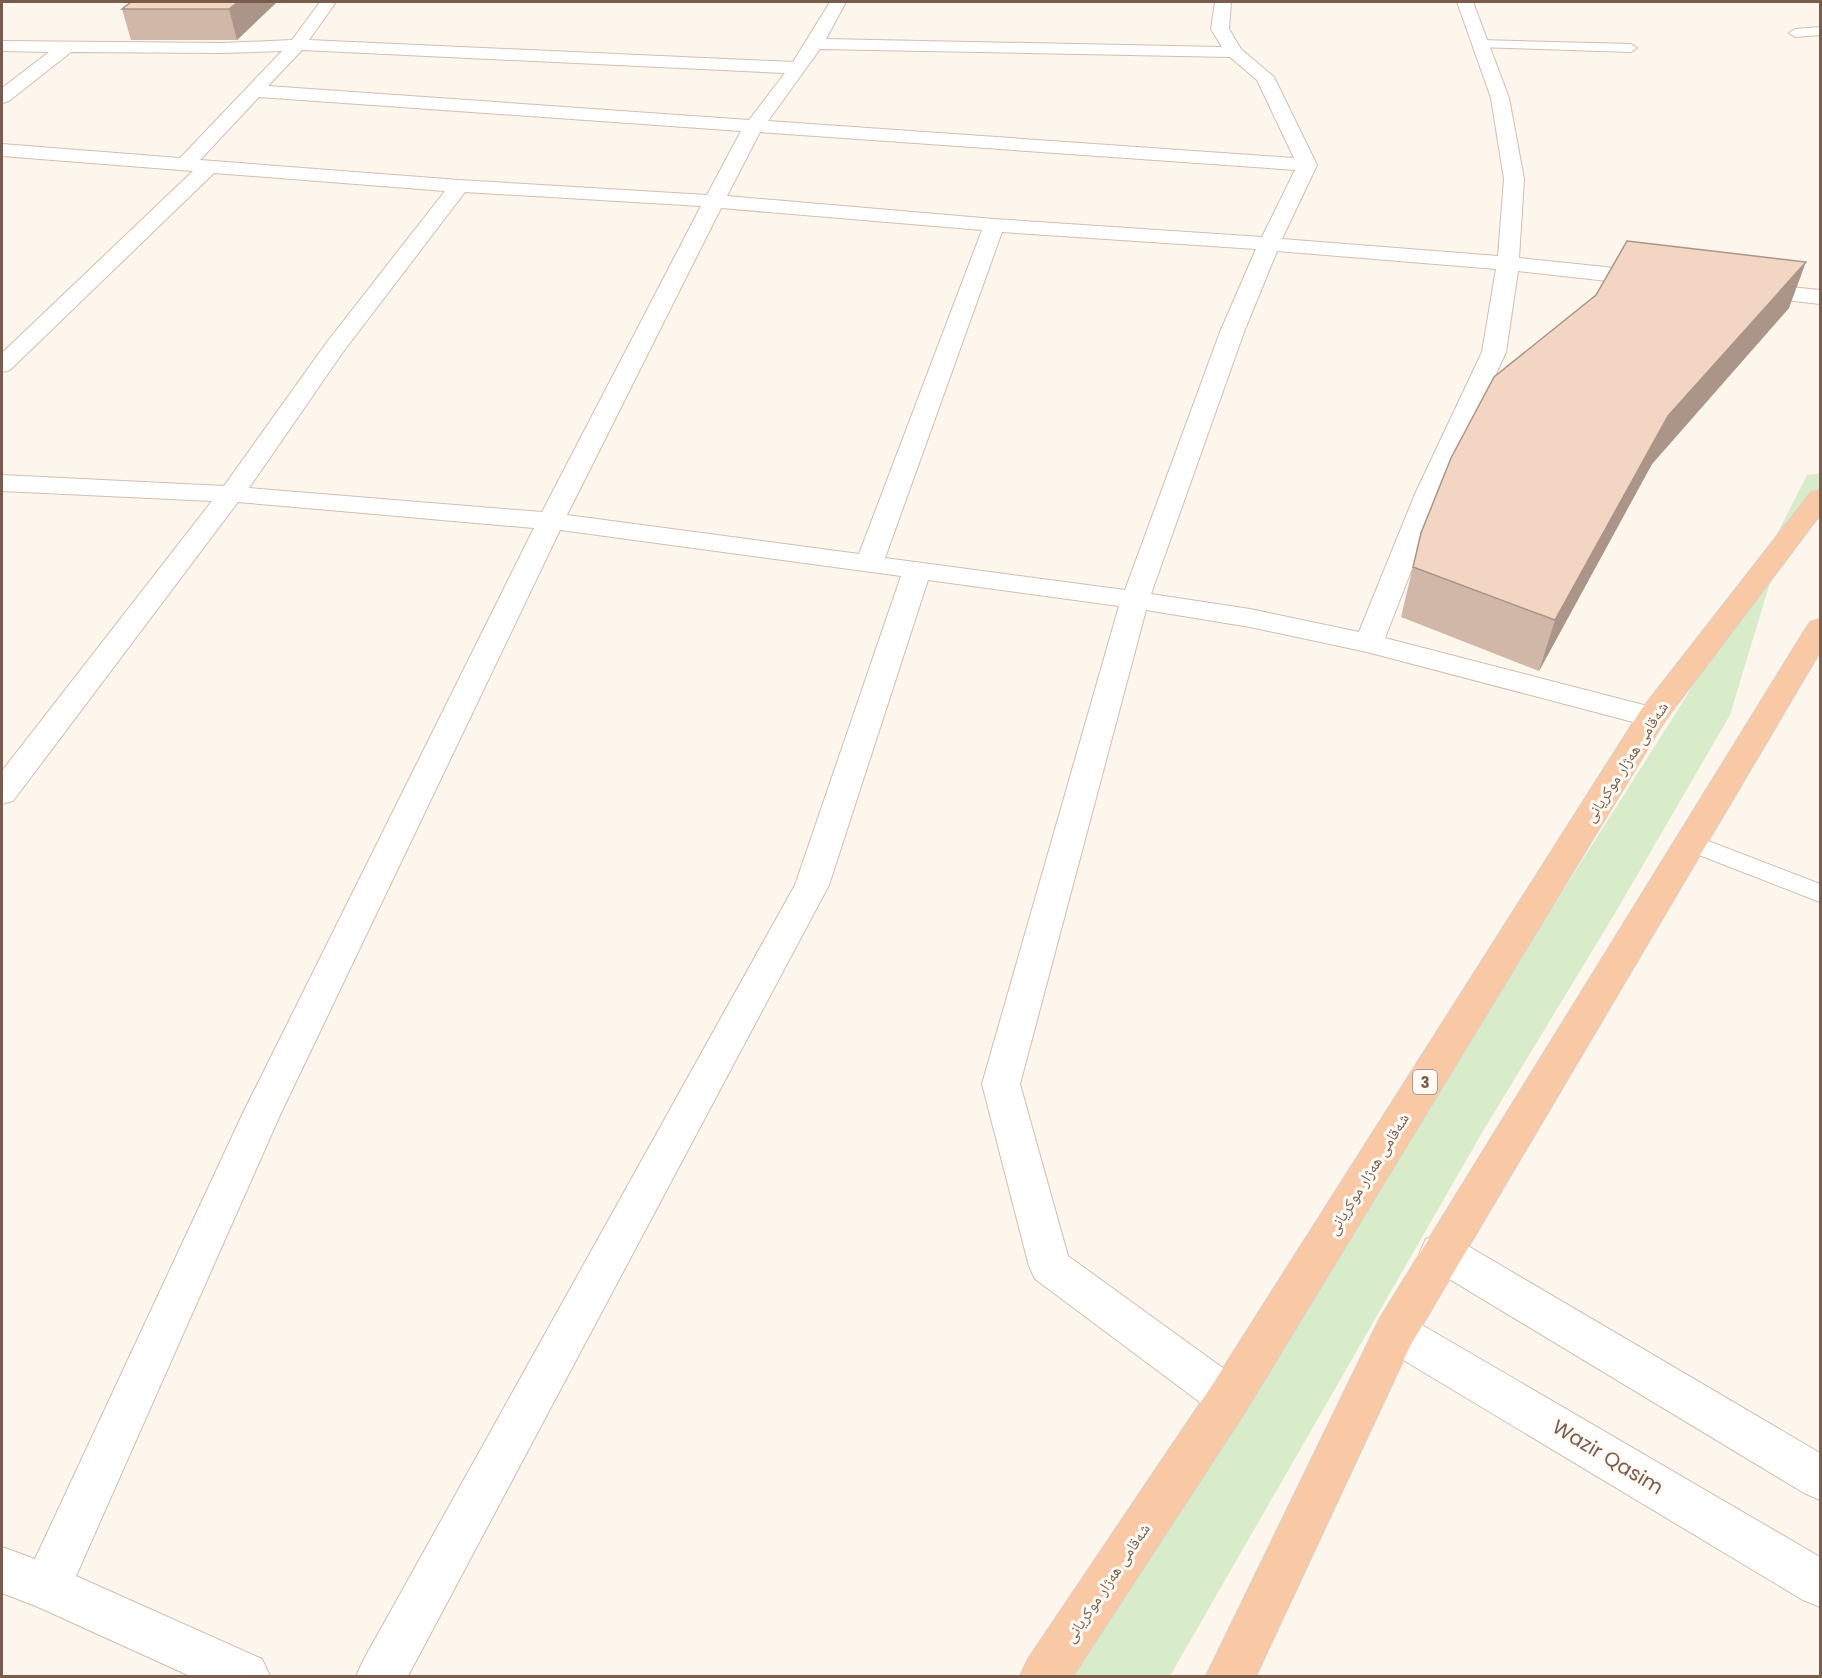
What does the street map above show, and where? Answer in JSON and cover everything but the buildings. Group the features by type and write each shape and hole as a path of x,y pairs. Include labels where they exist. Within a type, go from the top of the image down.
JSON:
{"highway":[{"name":"شەقامی ھەژار موکریانی","path":"1045,1677 1229,1398 1652,717 1821,498"},
{"path":"1231,1677 1395,1332 1441,1252 1821,628"}],"street":[{"path":"185,164 297,45 328,2"},
{"path":"47,1587 262,1113 550,522 713,201 755,124 806,56 838,2"},
{"path":"1222,2 1220,29 1234,52 1265,76 1307,165"},
{"path":"1369,643 1428,494 1494,352 1508,263 1514,179 1500,98 1465,2"},
{"path":"2,46 297,45 806,56 1234,52"},
{"path":"2,97 66,47"},
{"path":"256,91 755,124 1307,165"},
{"path":"2,150 459,186 713,201 994,225 1269,244 1508,263 1670,281"},
{"path":"1229,1398 1050,1266 1001,1084 1070,828 1135,600 1232,332 1269,244 1307,165"},
{"path":"2,365 210,166"},
{"path":"2,793 231,494 336,348 459,186"},
{"path":"869,565 994,225"},
{"path":"1728,287 1821,297"},
{"path":"2,483 231,494 550,522 1135,600 1250,618 1369,643 1652,717"},
{"path":"381,1677 812,885 917,571"},
{"path":"1441,1252 1821,1478"},
{"name":"Wazir Qasim","path":"1395,1332 1821,1583"},
{"path":"2,1570 47,1587 245,1677"}],"lane":[{"path":"1795,33 1821,31"},
{"path":"1480,44 1630,48"},
{"path":"1690,842 1821,893"}],"green space":[{"path":"1820,473 1820,492 1769,586 1730,715 1614,915 1483,1131 1170,1676 1064,1676 1686,697 1758,571 1807,475"}]}
